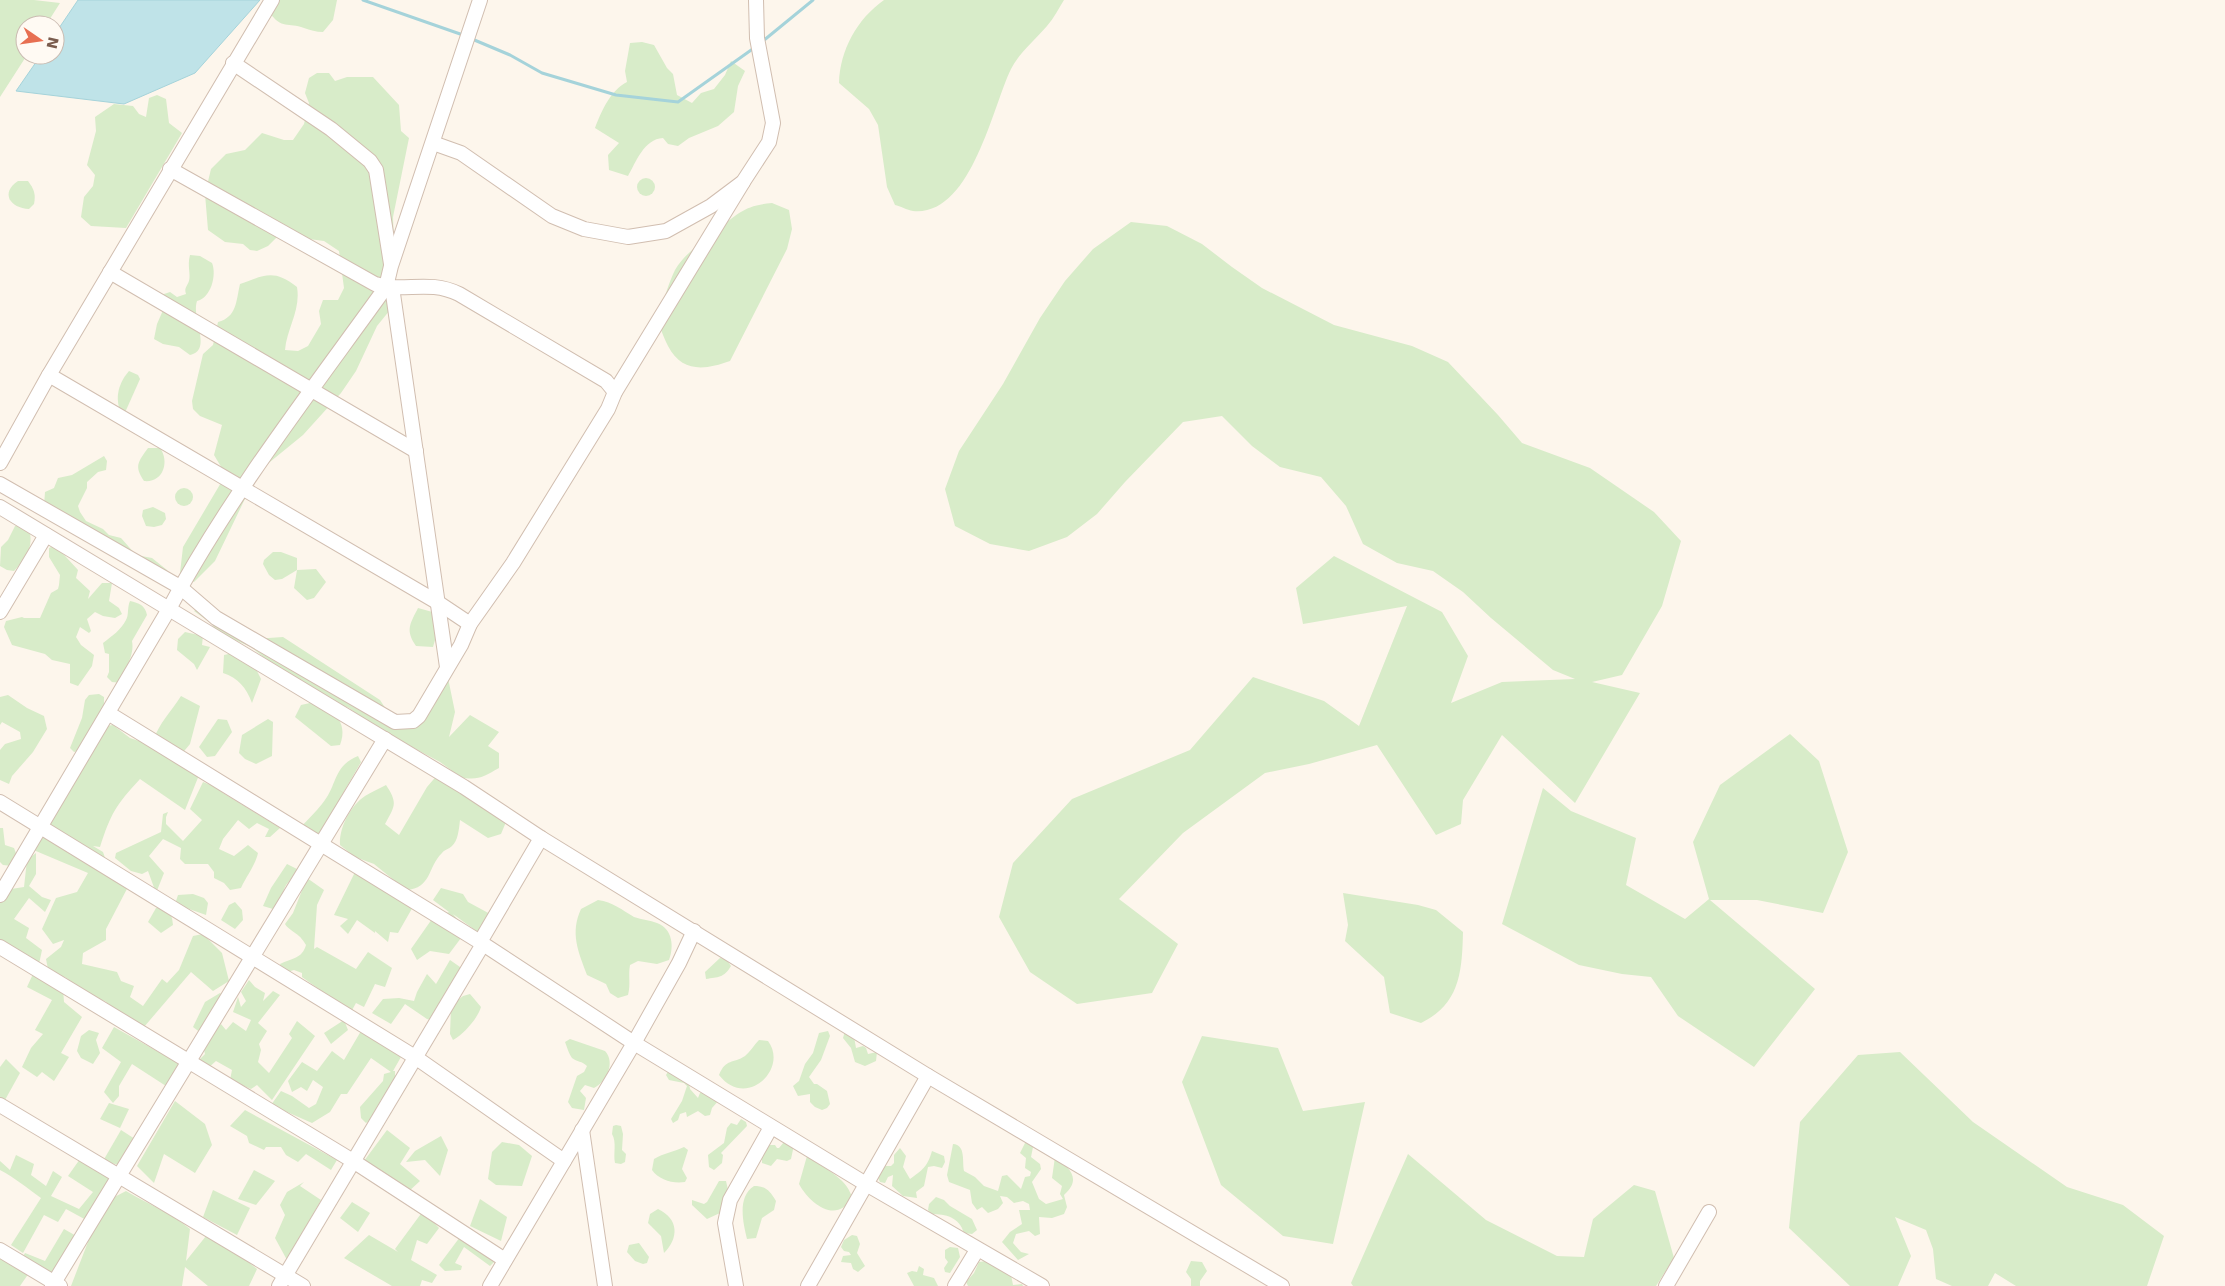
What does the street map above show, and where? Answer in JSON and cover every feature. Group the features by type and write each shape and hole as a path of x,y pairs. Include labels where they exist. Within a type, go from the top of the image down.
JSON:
{"street":[{"path":"0,464 48,375 272,0"},
{"path":"447,667 416,451 389,287 391,266 480,0"},
{"path":"0,484 180,587 216,618 396,722 413,721 419,716 461,645 470,624 513,563 608,409 615,392 769,142 774,129 758,44 756,0"},
{"path":"233,64 330,129 370,162 376,170 391,266"},
{"path":"433,143 460,152 552,216 584,228 628,237 666,231 711,206 743,182"},
{"path":"170,169 375,284 389,287 432,285 447,288 485,308 606,381 615,392"},
{"path":"110,272 313,389 416,451"},
{"path":"0,895 169,610 180,587 243,489 313,389 389,287"},
{"path":"48,375 437,602 470,624"},
{"path":"0,507 464,787 541,838 928,1076 1279,1285"},
{"path":"0,612 46,535"},
{"path":"108,714 481,943 634,1043 771,1127 977,1250 1042,1286"},
{"path":"0,1250 56,1285 119,1177 385,739"},
{"path":"0,802 415,1057 564,1162"},
{"path":"282,1281 415,1057 541,838"},
{"path":"490,1286 634,1043 679,963 694,931"},
{"path":"0,946 353,1161 505,1260"},
{"path":"808,1286 928,1076"},
{"path":"0,1106 119,1177 282,1281 303,1286"},
{"path":"736,1286 725,1223 730,1200 771,1127"},
{"path":"582,1130 605,1286"},
{"path":"1666,1286 1709,1212"},
{"path":"955,1286 977,1250"}],"green space":[{"path":"0,0 34,0 60,3 52,15 15,15 15,65 21,65 0,97"},
{"path":"275,0 337,0 333,20 323,32 278,21 269,12"},
{"path":"884,0 1064,0 1050,23 1023,52 1011,69 977,157 964,179 950,197 933,208 913,211 895,205 887,187 878,125 869,109 839,83 843,59 852,36 866,16"},
{"path":"642,42 654,45 667,68 673,74 677,95 692,103 701,93 714,89 725,75 731,61 745,71 738,86 734,112 718,126 689,138 678,146 668,144 663,138 651,142 641,152 628,176 609,170 608,155 619,143 595,128 611,96 627,82 625,71 630,43"},
{"path":"317,73 329,73 335,81 347,77 373,77 399,105 401,131 409,138 393,217 395,279 393,300 390,310 377,326 356,371 341,393 303,435 265,466 255,478 215,561 194,582 180,573 183,547 222,481 223,470 214,455 222,425 200,416 193,409 192,401 203,354 213,345 218,322 229,316 235,308 240,284 269,275 282,278 297,287 297,303 285,350 298,351 308,346 321,324 319,311 323,300 338,300 344,288 339,251 324,241 279,235 268,246 257,251 250,250 243,244 225,242 208,230 205,194 211,169 226,154 245,150 262,133 284,140 293,140 304,124 309,103 305,93 309,78"},
{"path":"157,95 166,99 169,123 182,133 126,228 91,226 81,217 84,197 93,186 95,175 87,165 96,131 95,117 114,104 133,106 139,114 146,117 149,98"},
{"path":"646,178 652,181 655,187 652,193 646,196 640,193 637,187 640,181"},
{"path":"18,181 28,181 35,194 34,204 29,209 17,206 10,199 9,190"},
{"path":"772,203 789,210 792,229 787,249 730,361 703,367 687,365 674,355 668,346 660,325 663,305 675,270 694,249 736,215 748,208"},
{"path":"1131,222 1167,226 1202,244 1262,288 1334,325 1412,346 1448,362 1522,443 1590,468 1654,512 1681,541 1662,606 1622,675 1592,682 1640,693 1575,803 1502,735 1463,800 1461,824 1436,835 1377,745 1309,764 1265,773 1183,833 1119,899 1178,944 1152,993 1077,1004 1030,972 999,917 1013,863 1072,799 1190,750 1253,677 1324,701 1359,726 1407,606 1303,624 1296,588 1334,556 1442,612 1468,656 1451,703 1502,682 1575,679 1553,670 1463,592 1433,571 1397,563 1363,544 1346,506 1321,477 1280,467 1252,446 1222,416 1183,422 1097,514 1067,537 1029,551 990,544 955,526 945,489 959,451 1003,384 1040,318 1065,281 1093,249"},
{"path":"190,255 200,256 212,263 214,274 209,291 202,299 197,301 196,308 201,340 197,352 190,355 179,347 163,344 154,339 157,324 164,308 161,295 170,292 177,297 186,294 189,281"},
{"path":"129,371 138,375 140,379 123,417 118,405 118,393 119,387"},
{"path":"148,448 160,448 163,454 164,465 163,471 156,479 144,481 138,464"},
{"path":"104,456 107,461 106,470 98,472 87,482 87,488 78,506 80,512 86,521 103,529 109,535 121,538 136,555 152,558 167,570 169,575 44,505 45,492 54,488 58,478 72,475"},
{"path":"180,488 188,488 193,493 191,504 180,506 175,501 175,493"},
{"path":"153,507 165,513 166,519 162,525 146,526 142,516 143,510"},
{"path":"22,523 28,526 31,539 30,545 23,561 14,571 7,570 0,566 1,547 8,540 15,526"},
{"path":"55,545 78,570 76,578 90,591 88,599 102,583 112,583 109,601 119,608 122,614 115,618 103,616 95,612 87,619 91,631 89,633 80,627 76,637 81,645 94,655 92,666 78,686 70,683 70,664 52,660 45,654 12,645 4,627 6,621 22,617 40,618 51,593 58,589 59,585 60,575 49,557 49,548"},
{"path":"273,552 281,552 297,558 297,570 282,579 275,580 269,575 263,564 264,560"},
{"path":"316,569 326,582 314,598 307,600 294,588 297,570"},
{"path":"207,600 227,623 254,639 283,637 380,700 395,723 415,720 448,678 455,712 449,737 470,715 499,732 488,746 499,753 499,768 480,777 471,779 459,777 506,822 501,834 488,838 460,820 454,844 437,859 425,881 414,888 406,890 374,864 355,857 340,845 340,838 346,818 360,800 386,785 394,804 385,824 399,835 427,787 439,773 451,770 440,762 371,725 349,708 330,700 314,688 276,667 251,647 235,640 218,636 212,624 194,611"},
{"path":"130,601 141,605 147,615 132,641 131,657 122,683 112,682 107,677 109,672 109,654 105,653 103,643 124,624"},
{"path":"418,608 436,613 438,630 433,647 416,646 411,636 411,623"},
{"path":"185,632 203,636 202,645 210,647 197,670 194,664 177,650 178,639"},
{"path":"233,653 257,671 261,679 252,703 241,684 223,673 224,655"},
{"path":"99,694 104,697 104,706 92,728 113,725 130,738 145,743 199,775 185,810 140,779 115,810 100,847 93,846 103,852 111,875 129,885 106,929 106,940 83,953 82,964 117,972 121,981 134,986 130,997 143,1006 162,979 167,983 179,970 193,936 203,934 222,953 229,981 213,991 191,972 144,1027 129,1021 105,1001 96,999 65,977 56,975 48,969 46,959 61,947 64,940 53,944 42,929 56,898 77,892 88,873 24,846 78,751 74,752 70,748 82,718 85,700 89,695"},
{"path":"8,695 27,708 44,716 47,729 33,752 12,776 9,784 0,780 0,750 5,744 21,739 20,732 2,722 0,725 0,697"},
{"path":"181,696 200,706 190,744 180,756 153,741 162,723"},
{"path":"310,703 325,708 337,716 342,729 340,745 331,746 295,717 301,705"},
{"path":"218,719 227,720 232,732 215,756 207,757 199,747"},
{"path":"268,719 273,722 272,756 256,764 245,759 239,753 242,735"},
{"path":"1790,734 1819,761 1848,852 1823,913 1757,900 1710,900 1815,989 1754,1067 1678,1016 1651,977 1622,974 1579,965 1502,924 1543,788 1571,811 1636,838 1626,885 1685,919 1709,899 1693,842 1720,785"},
{"path":"358,756 361,762 319,835 301,827 327,797 339,771 350,760"},
{"path":"203,782 218,788 280,828 270,837 265,837 269,829 257,823 249,829 238,820 223,839 219,849 234,856 248,845 258,853 241,888 230,890 224,883 214,878 214,872 208,864 185,864 180,859 181,848 163,839 149,856 164,873 156,893 148,871 142,874 131,871 115,858 116,853 161,832 163,814 168,812 166,824 183,841 202,820 190,809"},
{"path":"0,828 3,828 5,845 14,848 17,856 12,866 3,865 0,862"},
{"path":"36,853 36,874 29,886 42,897 51,900 45,912 29,898 14,919 29,928 26,938 42,950 39,964 0,942 0,900 11,889 24,887 27,860"},
{"path":"287,864 299,870 286,885 280,900 273,909 263,906 271,888"},
{"path":"355,872 414,905 398,933 390,932 388,942 357,920 348,934 340,926 348,919 334,915"},
{"path":"307,878 324,890 317,905 314,949 317,947 356,969 368,952 392,968 385,987 375,984 364,1007 356,1003 351,1012 302,977 302,973 294,970 283,973 280,964 299,956 306,945 285,924 293,913"},
{"path":"441,888 463,894 468,902 492,915 479,933 453,914 467,930 449,954 430,951 417,960 411,949 432,919 449,912 433,900"},
{"path":"1343,893 1418,905 1436,910 1463,932 1462,960 1456,985 1444,1006 1434,1015 1421,1023 1390,1013 1384,977 1345,941 1348,925"},
{"path":"193,894 204,898 208,903 206,915 175,904 178,895"},
{"path":"598,900 613,904 634,917 662,926 666,929 671,939 669,960 657,964 638,961 630,965 628,995 618,998 610,993 606,984 587,975 576,942 576,926 581,909"},
{"path":"235,902 242,910 243,920 235,929 221,920 229,905"},
{"path":"156,908 166,908 172,918 173,925 161,933 148,922"},
{"path":"720,958 726,959 731,966 726,973 706,979 705,972"},
{"path":"450,960 460,967 462,988 452,1005 463,996 470,994 481,1007 473,1021 457,1038 453,1040 450,1034 451,1008 442,1023 427,1019 405,1004 391,1024 372,1013 383,999 399,998 414,1001 427,974 436,984"},
{"path":"33,974 63,988 64,1002 82,1017 61,1053 69,1057 54,1081 42,1072 37,1077 22,1067 31,1048 43,1034 35,1030 52,1000 27,987"},
{"path":"249,980 255,987 265,993 263,1001 273,991 280,995 258,1023 267,1031 259,1044 261,1050 258,1062 269,1073 292,1038 289,1034 297,1021 315,1036 272,1100 257,1085 251,1089 230,1080 232,1070 216,1061 207,1069 198,1061 205,1054 203,1046 221,1024 226,1030 233,1022 246,1031 251,1020 233,1012 238,997 241,1007 246,1001 241,992"},
{"path":"220,993 231,1003 201,1033 193,1027 205,1002"},
{"path":"344,1020 348,1030 331,1044 324,1033"},
{"path":"114,1027 180,1064 166,1086 132,1064 119,1086 119,1096 113,1103 104,1092 121,1062 102,1048"},
{"path":"89,1030 99,1033 96,1040 100,1053 93,1064 81,1058 77,1051 81,1036"},
{"path":"361,1031 401,1057 393,1071 395,1071 395,1080 381,1100 374,1117 366,1123 361,1118 360,1107 383,1081 384,1074 391,1072 371,1058 347,1094 341,1094 330,1112 312,1123 271,1105 281,1091 309,1108 316,1104 323,1087 313,1080 307,1091 301,1087 292,1092 288,1081 302,1062 317,1071 332,1051 344,1060"},
{"path":"828,1031 830,1036 821,1060 809,1077 814,1084 827,1091 830,1104 822,1110 810,1102 810,1094 798,1096 793,1086 799,1081 805,1064 813,1053 819,1033"},
{"path":"845,1031 853,1031 856,1048 863,1046 868,1054 877,1052 876,1061 865,1066 855,1062 851,1048 843,1038"},
{"path":"1202,1036 1278,1048 1303,1111 1365,1102 1333,1244 1283,1236 1221,1185 1182,1082"},
{"path":"570,1039 605,1051 610,1061 606,1077 598,1085 594,1088 585,1085 580,1091 586,1098 584,1110 572,1108 568,1102 577,1076 584,1072 587,1066 572,1058 565,1042"},
{"path":"759,1040 768,1041 773,1052 773,1063 769,1073 761,1082 752,1087 741,1088 730,1085 719,1075 724,1066 745,1056"},
{"path":"1900,1052 1973,1122 2067,1187 2123,1205 2164,1236 2147,1286 2016,1286 1995,1273 1988,1286 1952,1286 1936,1279 1933,1249 1926,1230 1895,1217 1911,1256 1898,1286 1850,1286 1789,1228 1800,1122 1858,1055"},
{"path":"6,1059 20,1073 5,1100 0,1097 0,1067"},
{"path":"669,1070 689,1084 690,1089 698,1098 700,1093 711,1087 719,1100 712,1108 710,1115 705,1116 698,1111 687,1117 686,1112 680,1114 678,1120 673,1123 671,1119 682,1101 687,1086 684,1083 669,1080 666,1075"},
{"path":"175,1101 205,1124 212,1145 195,1173 164,1154 154,1183 137,1166"},
{"path":"109,1103 129,1109 120,1128 100,1119"},
{"path":"245,1110 337,1160 331,1170 306,1154 298,1162 286,1155 281,1147 266,1147 264,1150 249,1143 247,1136 230,1126"},
{"path":"741,1119 746,1122 747,1126 721,1153 723,1155 722,1163 714,1170 709,1167 708,1155 724,1143 727,1128 731,1123 737,1125"},
{"path":"613,1126 621,1126 623,1134 622,1150 626,1154 625,1162 621,1164 615,1163 612,1134"},
{"path":"121,1130 135,1139 119,1165 103,1161"},
{"path":"387,1130 410,1148 400,1164 420,1181 408,1192 364,1161"},
{"path":"441,1136 448,1150 440,1176 425,1160 406,1162 415,1151"},
{"path":"1026,1141 1033,1147 1031,1157 1040,1164 1041,1169 1032,1182 1039,1199 1046,1204 1063,1199 1060,1194 1062,1186 1052,1178 1055,1157 1065,1165 1072,1174 1073,1179 1072,1184 1064,1195 1067,1207 1064,1214 1052,1218 1039,1217 1040,1234 1035,1236 1029,1231 1016,1234 1013,1243 1021,1252 1029,1254 1018,1260 1002,1242 1010,1232 1022,1224 1019,1210 1030,1210 1029,1204 1023,1201 1014,1203 1007,1197 1000,1196 1003,1203 998,1209 988,1213 982,1207 977,1210 972,1203 970,1190 949,1182 947,1175 953,1144 962,1150 964,1171 975,1177 984,1186 998,1191 1002,1176 1007,1175 1021,1189 1025,1177 1030,1176 1031,1172 1025,1168 1026,1158 1020,1153"},
{"path":"502,1142 519,1145 532,1156 522,1186 496,1185 488,1179 492,1152"},
{"path":"784,1142 794,1145 791,1159 787,1161 777,1159 771,1166 762,1163 762,1156 767,1145 775,1145 779,1148"},
{"path":"684,1147 688,1150 682,1169 687,1178 685,1182 667,1180 658,1176 652,1170 654,1159"},
{"path":"900,1148 906,1156 903,1167 910,1179 924,1168 932,1151 944,1156 945,1162 942,1168 928,1167 924,1186 916,1192 917,1198 903,1196 892,1186 893,1175 888,1177 885,1183 880,1182 878,1178 885,1166 891,1166 894,1163 894,1155"},
{"path":"1408,1154 1486,1220 1557,1256 1584,1257 1593,1219 1634,1185 1655,1191 1674,1258 1656,1286 1353,1286 1351,1283"},
{"path":"16,1155 34,1164 31,1175 46,1186 53,1171 62,1177 51,1196 79,1209 93,1192 68,1176 80,1159 111,1178 88,1221 66,1209 58,1222 44,1215 23,1253 11,1245 41,1198 0,1170 0,1161 10,1170"},
{"path":"807,1156 839,1178 849,1190 852,1197 839,1210 824,1208 817,1204 799,1184"},
{"path":"254,1170 275,1181 256,1205 238,1199"},
{"path":"719,1181 726,1181 728,1190 720,1213 707,1219 692,1205 692,1200 704,1204 707,1202"},
{"path":"304,1182 300,1186 321,1200 287,1260 275,1238 285,1215 280,1205 287,1192"},
{"path":"754,1186 767,1190 776,1201 774,1210 762,1218 756,1238 747,1239 743,1218 743,1203 745,1197"},
{"path":"213,1190 250,1208 237,1235 203,1217"},
{"path":"126,1191 167,1213 190,1229 186,1261 210,1231 257,1269 249,1286 208,1286 185,1267 182,1286 71,1286 103,1203"},
{"path":"936,1197 944,1200 950,1206 972,1219 977,1230 972,1234 964,1233 959,1223 955,1220 942,1215 931,1214 928,1210 929,1204"},
{"path":"480,1199 507,1217 501,1241 470,1226"},
{"path":"352,1202 370,1213 358,1232 340,1218"},
{"path":"658,1209 670,1218 674,1229 672,1241 664,1253 661,1236 648,1223 650,1214"},
{"path":"423,1211 439,1228 427,1244 417,1240 411,1260 437,1275 432,1283 422,1280 420,1286 392,1286 344,1258 369,1235 398,1252 395,1249"},
{"path":"64,1229 78,1237 52,1277 21,1260 25,1253 45,1261"},
{"path":"852,1235 857,1236 860,1244 857,1253 865,1266 858,1272 853,1269 851,1263 841,1262 843,1256 851,1255 841,1247 844,1240"},
{"path":"460,1237 495,1261 490,1266 464,1247 455,1263 462,1266 461,1270 445,1271 439,1265"},
{"path":"639,1243 649,1257 647,1263 643,1264 635,1261 627,1252 629,1245"},
{"path":"950,1247 958,1248 960,1257 950,1273 945,1272 944,1268 948,1262 945,1258 945,1250"},
{"path":"0,1256 29,1273 20,1286 0,1286"},
{"path":"994,1260 1010,1270 1013,1285 1022,1284 1023,1286 968,1286 966,1282 974,1273 979,1262"},
{"path":"1191,1261 1202,1262 1207,1271 1200,1281 1200,1286 1191,1286 1191,1279 1186,1272"},
{"path":"919,1266 924,1269 923,1275 934,1278 938,1286 914,1286 907,1273 917,1272"}],"water":[{"path":"78,0 260,0 195,73 124,104 16,91 34,65 65,65 65,19"}],"waterway":[{"path":"363,0 463,35"},
{"path":"763,41 813,0"},
{"path":"472,39 510,55 542,73 616,95 678,102 754,48"}]}
